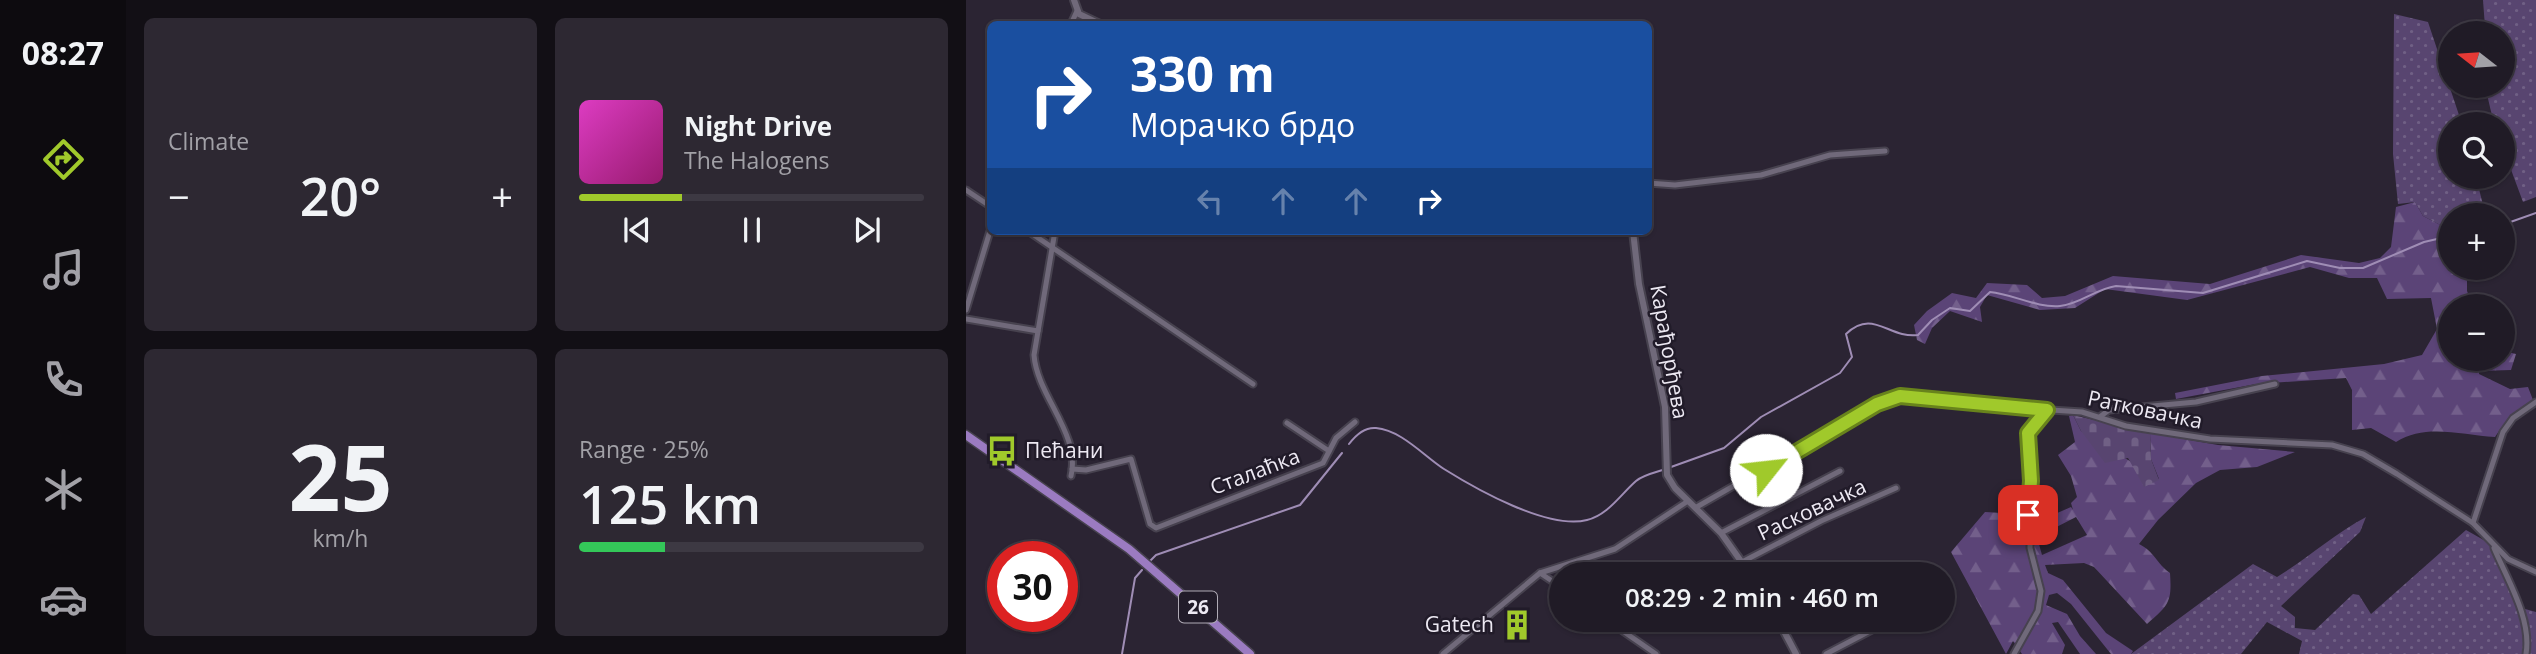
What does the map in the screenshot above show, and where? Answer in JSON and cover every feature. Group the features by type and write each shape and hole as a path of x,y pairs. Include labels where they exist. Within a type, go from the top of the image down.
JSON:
{"main road":[{"name":"26","path":"966,435 1069,504 1129,549 1250,654"}],"street":[{"path":"1072,1 1076,10 1088,21"},
{"path":"1072,21 1076,10"},
{"path":"1652,183 1675,185 1761,175 1849,151 1885,151"},
{"path":"966,190 987,204"},
{"path":"966,310 988,235"},
{"path":"1034,235 1253,384"},
{"path":"1055,235 1034,355 1037,374 1063,430 1072,469 1071,476"},
{"name":"Карађорђева","path":"1633,235 1639,284 1665,407 1665,467 1675,488 1721,533 1742,562"},
{"path":"966,319 1038,331"},
{"path":"2101,416 2109,410 2196,402 2275,384"},
{"name":"Ратковачка","path":"1696,508 1890,398 1916,396 1974,405 2101,416 2126,426 2210,439 2332,445 2351,450 2378,463 2473,523 2493,546 2512,562 2536,572"},
{"path":"2473,523 2503,432 2513,418 2536,402"},
{"path":"2014,654 2038,611 2041,591 2030,548 2028,515 2031,481 2027,449 2028,433 2047,410"},
{"name":"Сталаћка","path":"1072,469 1086,470 1131,459 1150,524 1156,528 1323,463 1336,438 1355,422"},
{"path":"1287,423 1329,451"},
{"path":"1721,533 1840,471"},
{"name":"Расковачка","path":"1742,562 1821,521 1896,488"},
{"path":"1443,654 1540,573 1615,549 1688,501"},
{"path":"2493,546 2508,574 2523,624 2526,654"},
{"path":"2508,574 2512,562"},
{"path":"1540,573 1549,579"},
{"path":"1624,632 1656,654"},
{"path":"1785,632 1797,654"},
{"path":"1826,654 1868,632"}],"green space":[{"path":"2483,0 2536,0 2536,197 2523,202 2515,180 2515,112 2491,112 2488,98 2515,98 2515,21 2485,21"},
{"path":"2394,14 2428,22 2438,52 2438,98 2453,98 2458,112 2438,112 2438,189 2479,189 2482,203 2438,203 2438,224 2423,216 2415,202 2398,204 2393,154"},
{"path":"2415,202 2423,216 2438,224 2438,280 2467,280 2468,294 2438,294 2438,371 2479,371 2479,374 2510,389 2528,387 2533,400 2501,428 2495,437 2431,432 2407,436 2396,442 2371,428 2352,430 2352,390 2346,378 2256,384 2176,399 2175,393 2262,376 2384,364 2422,355 2437,329 2431,298 2387,299 2377,278 2349,278 2310,267 2187,300 2105,289 2075,308 2040,310 1987,295 1980,307 1982,322 1950,311 1932,328 1925,344 1917,340 1914,325 1927,311 1952,293 1976,298 1987,283 2027,285 2042,298 2065,296 2113,276 2210,284 2301,255 2359,263 2380,258 2391,247 2396,207"},
{"path":"2073,415 2081,431 2159,479 2151,459 2150,433 2218,445 2295,452 2257,467 2220,470 2196,483 2158,520 2139,544 2170,573 2170,591 2168,602 2147,624 2094,567 2084,563 2045,565 2048,573 2063,580 2106,633 2133,651 2131,654 2111,654 2071,604 2057,593 2049,595 2046,605 2067,614 2080,636 2096,654 2080,654 2058,622 2052,623 2065,645 2062,654 2022,654 2013,641 2006,654 1951,552 1985,512 2020,514 2039,521 2071,507 2073,510 2071,503 2077,497 2071,476 2058,455 2075,442 2069,416","holes":["2076,517 2087,535 2042,555 2037,537"]},
{"path":"2073,415 2150,433 2151,459 2159,480 2144,487 2128,458 2105,463 2081,431"},
{"path":"2366,517 2360,532 2281,606 2295,617 2295,628 2315,630 2353,594 2359,595 2371,614 2466,530 2489,543 2518,607 2536,612 2536,654 2299,654 2302,641 2267,622 2241,654 2131,654 2253,564 2277,577"}],"waterway":[{"path":"2515,220 2536,213"},
{"path":"1671,467 1724,448 1761,417 1840,373 1852,357 1846,334 1865,324 1881,326 1898,333 1918,335 1932,320 1950,308 1970,311 1990,292 2051,306 2068,305 2116,286 2203,293 2307,261 2340,268 2363,268 2438,239"},
{"path":"1349,444 1357,435 1368,429 1376,428 1394,433 1444,469 1493,497 1533,514 1571,522 1587,520 1601,514 1639,479 1666,469"},
{"path":"1150,561 1156,555 1300,505 1342,453"},
{"path":"1122,654 1135,578 1142,570"}],"place":[{"name":"Пећани","path":"1002,451"},
{"name":"Gatech","path":"1517,625"}],"route":[{"path":"1766,470 1890,398 1916,396 1974,405 2032,407 2047,410 2046,415 2034,423 2028,433 2031,481 2028,515"}]}
